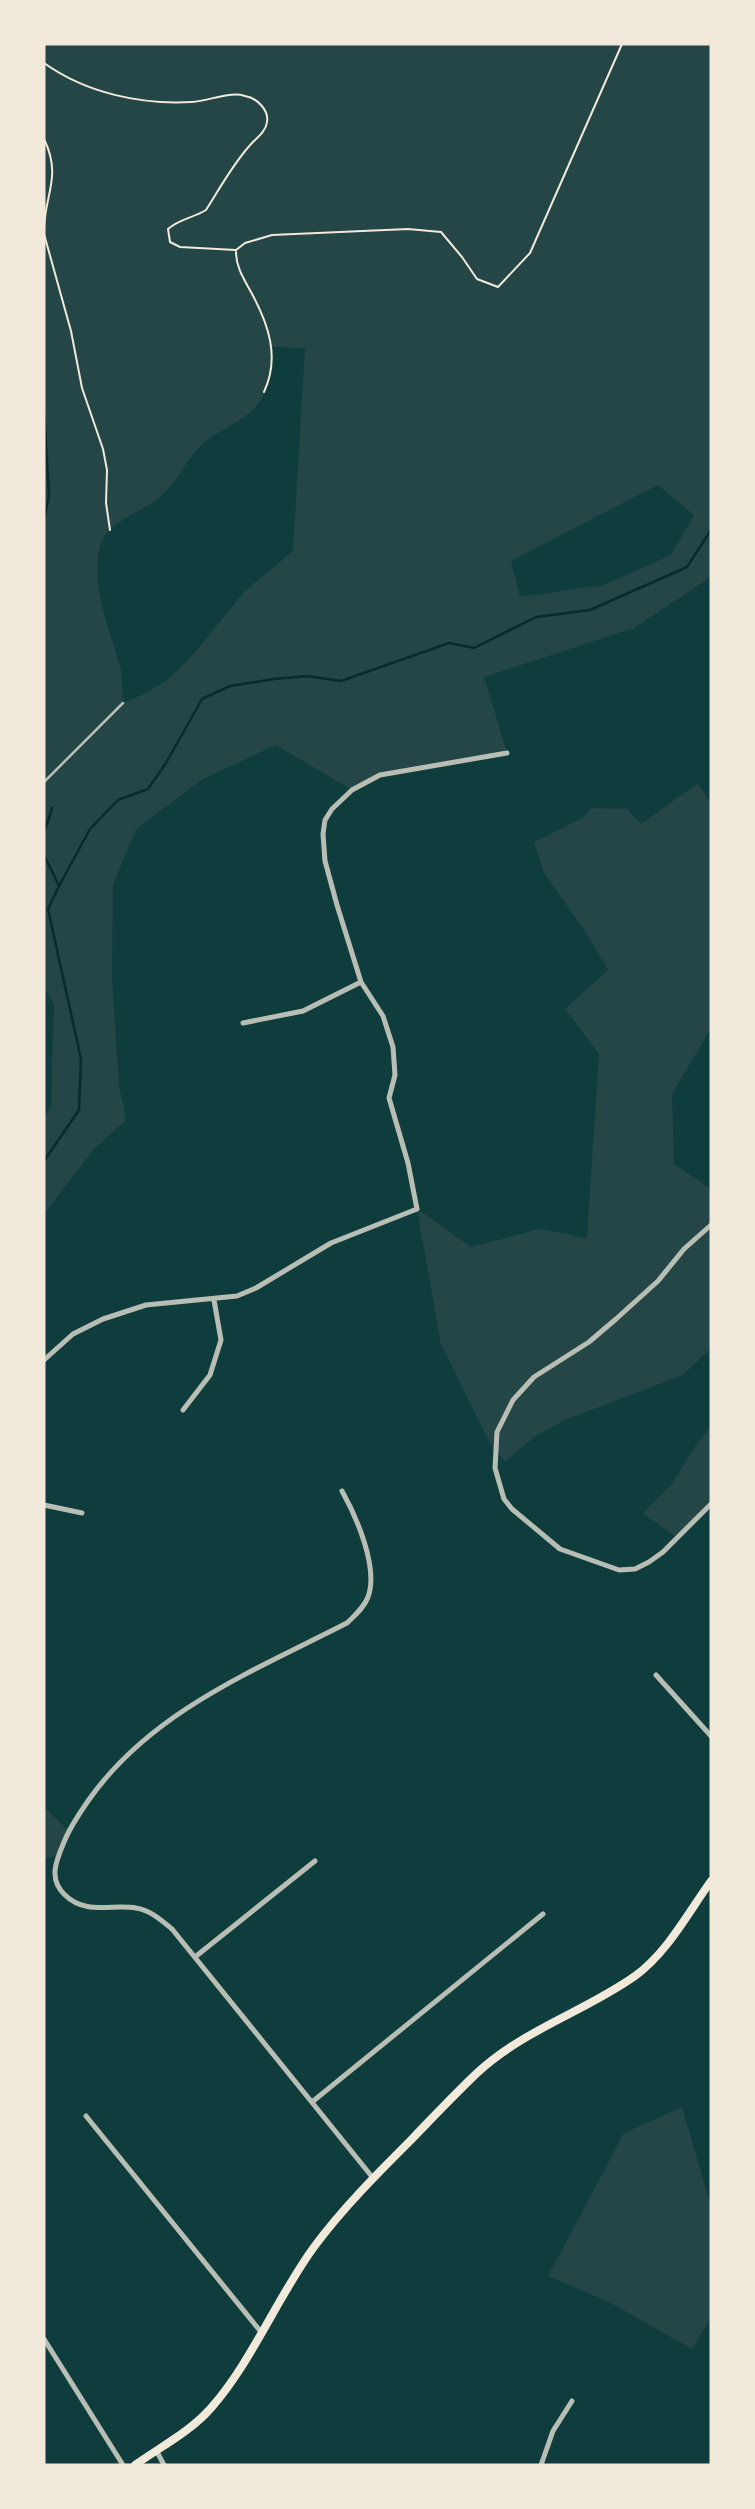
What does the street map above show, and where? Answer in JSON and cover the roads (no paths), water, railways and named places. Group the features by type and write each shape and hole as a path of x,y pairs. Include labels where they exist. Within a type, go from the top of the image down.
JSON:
{"main road":[{"path":"135,2465 180,2435 210,2409 314,2247 373,2178 499,2054 531,2034 586,2007 636,1975 656,1957 711,1881"}],"street":[{"path":"44,1360 73,1334 103,1319 146,1305 237,1296 256,1288 331,1243 418,1209 389,1098 395,1075 393,1047 383,1016 361,982 325,861 325,820 332,809 352,790 380,775 507,753"},
{"path":"243,1023 303,1011 361,982"},
{"path":"711,1225 690,1244 658,1281 616,1320 589,1342 534,1377 513,1400 497,1432 495,1468 504,1499 512,1509 560,1549 618,1570 635,1569 663,1552 711,1504"},
{"path":"183,1410 210,1375 221,1340 214,1300"},
{"path":"342,1491 357,1518 369,1570 368,1597 361,1609 347,1623 201,1698 146,1737 104,1778 68,1830 55,1864 55,1881 65,1896 79,1905 92,1908 136,1908 152,1913 172,1929 373,2178"},
{"path":"44,1505 82,1513"},
{"path":"656,1675 711,1736"},
{"path":"195,1957 315,1861"},
{"path":"312,2102 543,1914"},
{"path":"86,2116 261,2332"},
{"path":"44,2339 123,2465"},
{"path":"541,2465 554,2431 572,2401"},
{"path":"156,2450 164,2465"}],"lane":[{"path":"44,782 123,703"}],"waterway":[{"path":"44,409 49,496 44,520"},
{"path":"59,886 90,829 118,800 148,789 202,699 230,686 274,679 307,676 341,681 449,643 474,648 536,617 590,610 687,567 711,530"},
{"path":"44,833 52,808"},
{"path":"44,855 59,886 48,909 81,1059 79,1110 44,1161"}]}
